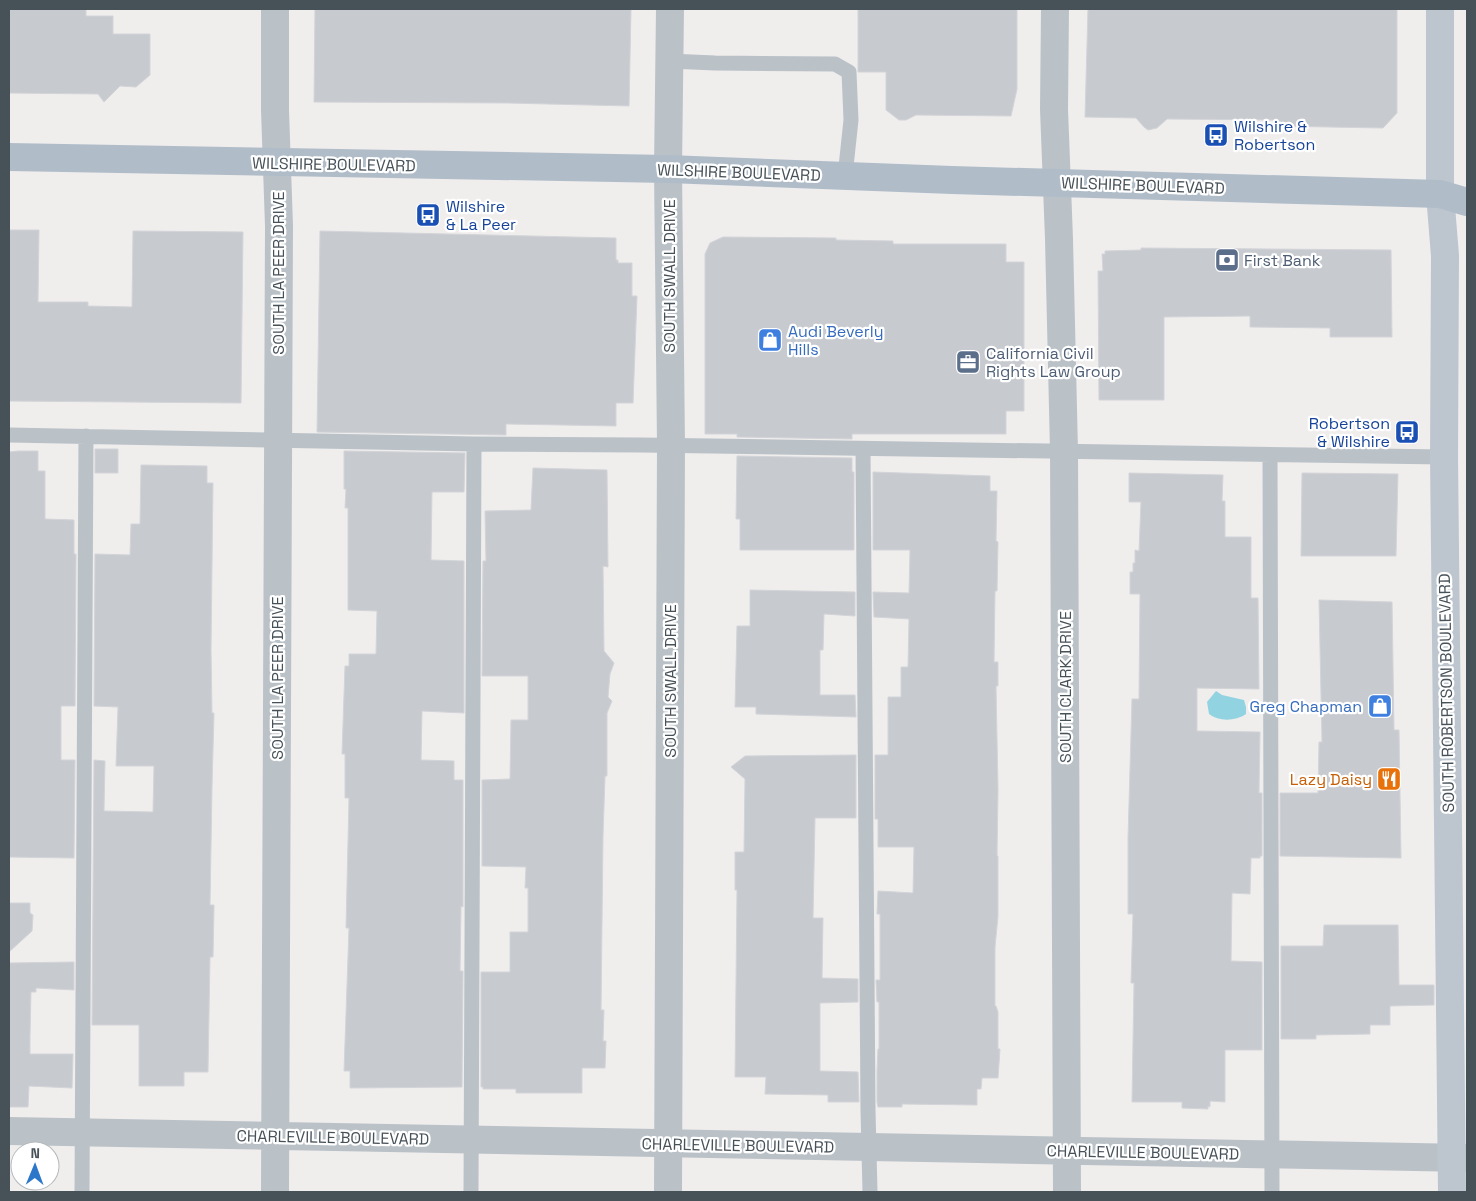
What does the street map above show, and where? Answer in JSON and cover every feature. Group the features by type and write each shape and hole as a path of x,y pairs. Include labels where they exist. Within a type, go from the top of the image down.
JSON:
{"main road":[{"name":"SOUTH ROBERTSON BOULEVARD","path":"1440,9 1440,194 1445,256 1444,458 1459,1158 1452,1192"},
{"name":"WILSHIRE BOULEVARD","path":"9,157 668,169 1440,194 1467,202"}],"street":[{"name":"SOUTH LA PEER DRIVE","path":"275,9 279,226 275,1192"},
{"name":"SOUTH SWALL DRIVE","path":"668,1192 670,445 668,169 670,9"},
{"name":"SOUTH CLARK DRIVE","path":"1055,9 1054,109 1064,451 1067,1192"},
{"name":"CHARLEVILLE BOULEVARD","path":"9,1130 1459,1158"}],"lane":[{"path":"670,61 835,64 849,72 850,120 845,176"},
{"path":"9,435 474,444 670,445 1444,458"},
{"path":"82,1192 86,436"},
{"path":"471,1192 474,444"},
{"path":"863,449 870,1192"},
{"path":"1270,455 1272,1192"}],"water":[{"path":"1216,691 1222,695 1244,700 1246,714 1228,720 1213,717 1209,714 1207,702"}],"building":[{"path":"9,9 86,9 86,16 113,16 113,34 150,34 150,75 136,87 120,86 104,102 98,94 9,93"},
{"path":"315,9 631,9 629,106 314,102"},
{"path":"858,9 1017,9 1017,89 1011,116 916,115 906,120 899,120 886,110 886,72 858,72"},
{"path":"1088,9 1397,9 1397,113 1383,128 1274,126 1274,120 1167,119 1157,128 1148,130 1136,118 1085,117"},
{"path":"9,230 39,230 38,302 88,302 88,306 132,307 133,231 243,232 241,403 9,401"},
{"path":"320,231 616,238 616,260 618,260 618,263 632,263 632,296 637,296 633,403 616,403 616,426 506,424 506,435 317,432"},
{"path":"723,237 836,238 836,240 893,241 893,244 1006,244 1006,262 1024,262 1024,411 1006,411 1006,434 852,434 852,439 737,437 737,434 705,434 705,254 710,243"},
{"path":"1141,248 1391,250 1392,337 1330,337 1330,328 1250,327 1250,316 1164,317 1164,400 1099,400 1098,271 1103,271 1102,254 1105,254 1105,251 1141,250"},
{"path":"95,449 118,449 118,473 95,473"},
{"path":"38,451 38,471 45,471 45,519 74,520 74,554 76,554 75,706 61,706 61,760 75,760 74,858 9,857 9,452"},
{"path":"344,451 465,453 464,492 432,492 431,560 464,561 464,713 422,711 421,760 454,761 454,780 463,780 463,907 461,906 460,971 463,971 462,1087 350,1088 350,1071 344,1071 349,928 346,928 349,798 345,798 345,754 342,754 345,666 349,666 349,654 376,654 377,611 348,610 348,508 345,508"},
{"path":"737,456 852,458 852,472 854,472 854,550 740,550 740,519 736,519"},
{"path":"141,465 207,466 207,483 213,483 211,650 212,713 214,713 210,905 214,905 213,957 210,957 208,1072 184,1072 184,1086 139,1086 139,1025 92,1025 94,760 105,761 104,811 153,812 154,766 116,766 118,707 94,706 95,554 130,555 131,524 140,524"},
{"path":"533,468 607,470 608,567 603,566 604,651 614,663 610,674 608,697 612,701 607,713 607,776 605,776 603,836 601,1010 604,1010 603,1041 606,1041 605,1068 582,1068 582,1093 516,1093 516,1089 483,1089 481,1087 481,972 510,972 510,932 528,932 528,888 525,888 526,867 482,866 482,780 510,779 511,720 528,720 528,676 482,676 483,561 486,561 485,511 531,510"},
{"path":"873,472 990,476 990,491 997,491 996,541 998,542 994,662 998,662 998,686 996,686 998,916 995,947 995,1006 998,1012 998,1049 1000,1049 998,1078 982,1078 981,1089 977,1089 977,1105 902,1104 902,1107 878,1107 877,1102 879,1002 877,1002 876,980 880,980 880,914 877,914 878,891 913,893 914,847 878,847 878,819 875,819 875,755 888,755 888,697 901,697 901,667 908,667 909,619 874,617 873,592 909,593 910,550 873,550"},
{"path":"1129,473 1223,475 1222,501 1225,501 1225,537 1251,537 1251,598 1258,598 1259,689 1197,688 1197,731 1260,732 1259,793 1262,793 1262,856 1260,858 1251,858 1250,894 1232,893 1231,961 1262,962 1262,1050 1225,1050 1225,1102 1210,1101 1208,1109 1182,1108 1182,1102 1132,1102 1134,983 1131,983 1133,914 1128,914 1128,838 1132,699 1139,699 1140,594 1130,594 1130,572 1133,572 1135,550 1139,551 1141,502 1129,502"},
{"path":"1302,473 1398,474 1396,556 1301,556"},
{"path":"750,590 855,592 855,616 824,614 823,650 820,650 820,695 855,695 856,717 756,714 756,707 735,707 737,626 750,626"},
{"path":"1319,600 1392,602 1394,730 1399,730 1401,858 1280,856 1280,793 1318,793 1319,742 1322,742"},
{"path":"856,755 856,818 815,818 813,918 823,918 822,978 858,979 858,1002 820,1003 820,1071 858,1072 859,1102 828,1102 828,1095 765,1094 766,1077 735,1077 737,890 735,890 735,852 744,852 745,779 731,767 745,756"},
{"path":"9,903 30,903 30,913 33,915 32,931 9,952"},
{"path":"1324,925 1398,925 1399,985 1434,985 1434,1005 1390,1006 1390,1025 1370,1025 1370,1034 1316,1035 1316,1039 1281,1039 1281,946 1323,946"},
{"path":"74,962 74,990 36,988 36,992 31,992 30,1036 30,1054 73,1054 72,1088 29,1086 28,1107 9,1107 9,963"}],"place":[{"name":"Wilshire & Robertson","path":"1216,135"},
{"name":"Wilshire & La Peer","path":"428,215"},
{"name":"First Bank","path":"1227,260"},
{"name":"Audi Beverly Hills","path":"770,340"},
{"name":"California Civil Rights Law Group","path":"968,362"},
{"name":"Robertson & Wilshire","path":"1407,432"},
{"name":"Greg Chapman","path":"1380,706"},
{"name":"Lazy Daisy","path":"1389,779"}]}
